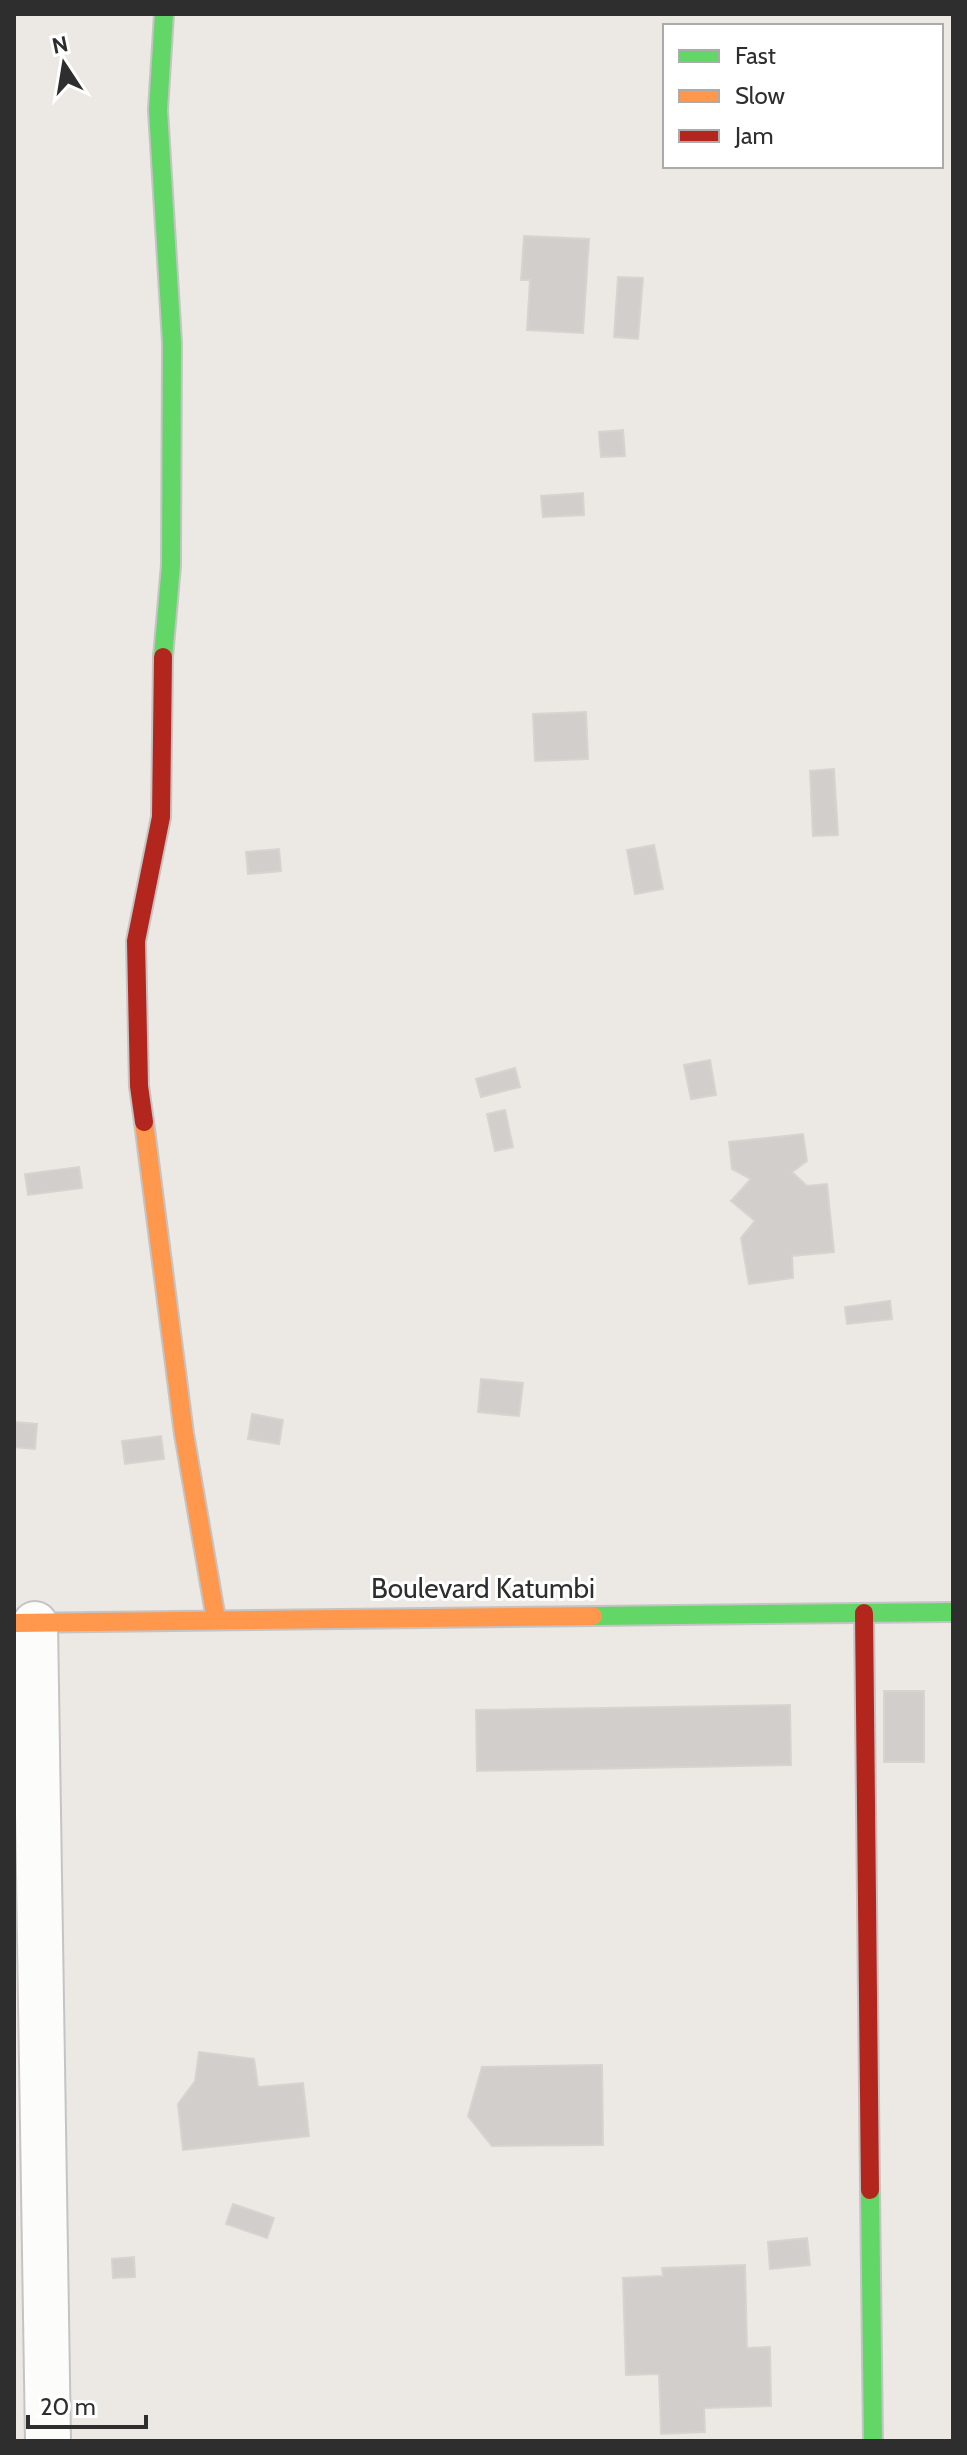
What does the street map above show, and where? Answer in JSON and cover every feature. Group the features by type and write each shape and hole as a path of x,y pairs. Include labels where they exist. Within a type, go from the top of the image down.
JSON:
{"street":[{"path":"164,14 158,110 172,343 171,565 163,638 161,817 136,941 139,1086 184,1434 216,1619"},
{"name":"Boulevard Katumbi","path":"24,1624 216,1619 953,1612"},
{"path":"864,1613 873,2441"},
{"path":"24,1624 48,2441"}],"building":[{"path":"524,236 589,239 583,333 527,330 530,280 521,280"},
{"path":"618,277 643,278 638,339 614,337"},
{"path":"623,430 625,456 601,457 599,432"},
{"path":"583,493 584,515 543,517 541,496"},
{"path":"586,712 588,759 535,761 533,714"},
{"path":"834,769 838,835 813,836 810,771"},
{"path":"654,845 663,889 635,894 627,850"},
{"path":"279,849 281,871 248,874 246,852"},
{"path":"710,1060 716,1095 691,1099 684,1065"},
{"path":"515,1068 520,1087 481,1097 476,1079"},
{"path":"505,1110 513,1147 495,1151 487,1114"},
{"path":"803,1134 807,1161 792,1172 807,1186 827,1184 834,1252 792,1256 793,1278 749,1284 741,1238 755,1221 731,1201 751,1179 732,1169 729,1142"},
{"path":"79,1167 82,1188 28,1195 25,1174"},
{"path":"890,1301 892,1319 847,1324 845,1307"},
{"path":"481,1379 523,1383 519,1416 478,1412"},
{"path":"252,1414 283,1420 279,1444 248,1439"},
{"path":"14,1422 37,1424 35,1449 14,1447"},
{"path":"161,1436 164,1459 125,1464 122,1441"},
{"path":"884,1691 924,1691 924,1762 884,1762"},
{"path":"790,1705 791,1765 477,1771 476,1710"},
{"path":"199,2052 254,2059 258,2087 303,2083 309,2136 183,2150 178,2104 195,2081"},
{"path":"602,2065 603,2145 492,2146 468,2116 482,2067"},
{"path":"233,2204 274,2218 267,2238 226,2224"},
{"path":"807,2238 810,2265 770,2269 768,2242"},
{"path":"134,2257 135,2277 113,2278 112,2259"},
{"path":"745,2265 747,2348 770,2347 771,2406 704,2408 705,2432 661,2434 659,2374 626,2375 623,2278 663,2276 662,2268"}],"traffic: fast":[{"path":"163,657 171,565 172,343 158,110 164,14"},
{"path":"593,1616 953,1612"},
{"path":"870,2190 873,2441"}],"traffic: slow":[{"path":"144,1122 184,1434 216,1619"},
{"path":"14,1623 593,1616"}],"traffic: jam":[{"path":"144,1122 139,1086 136,941 161,817 163,657"},
{"path":"864,1613 870,2190"}]}
